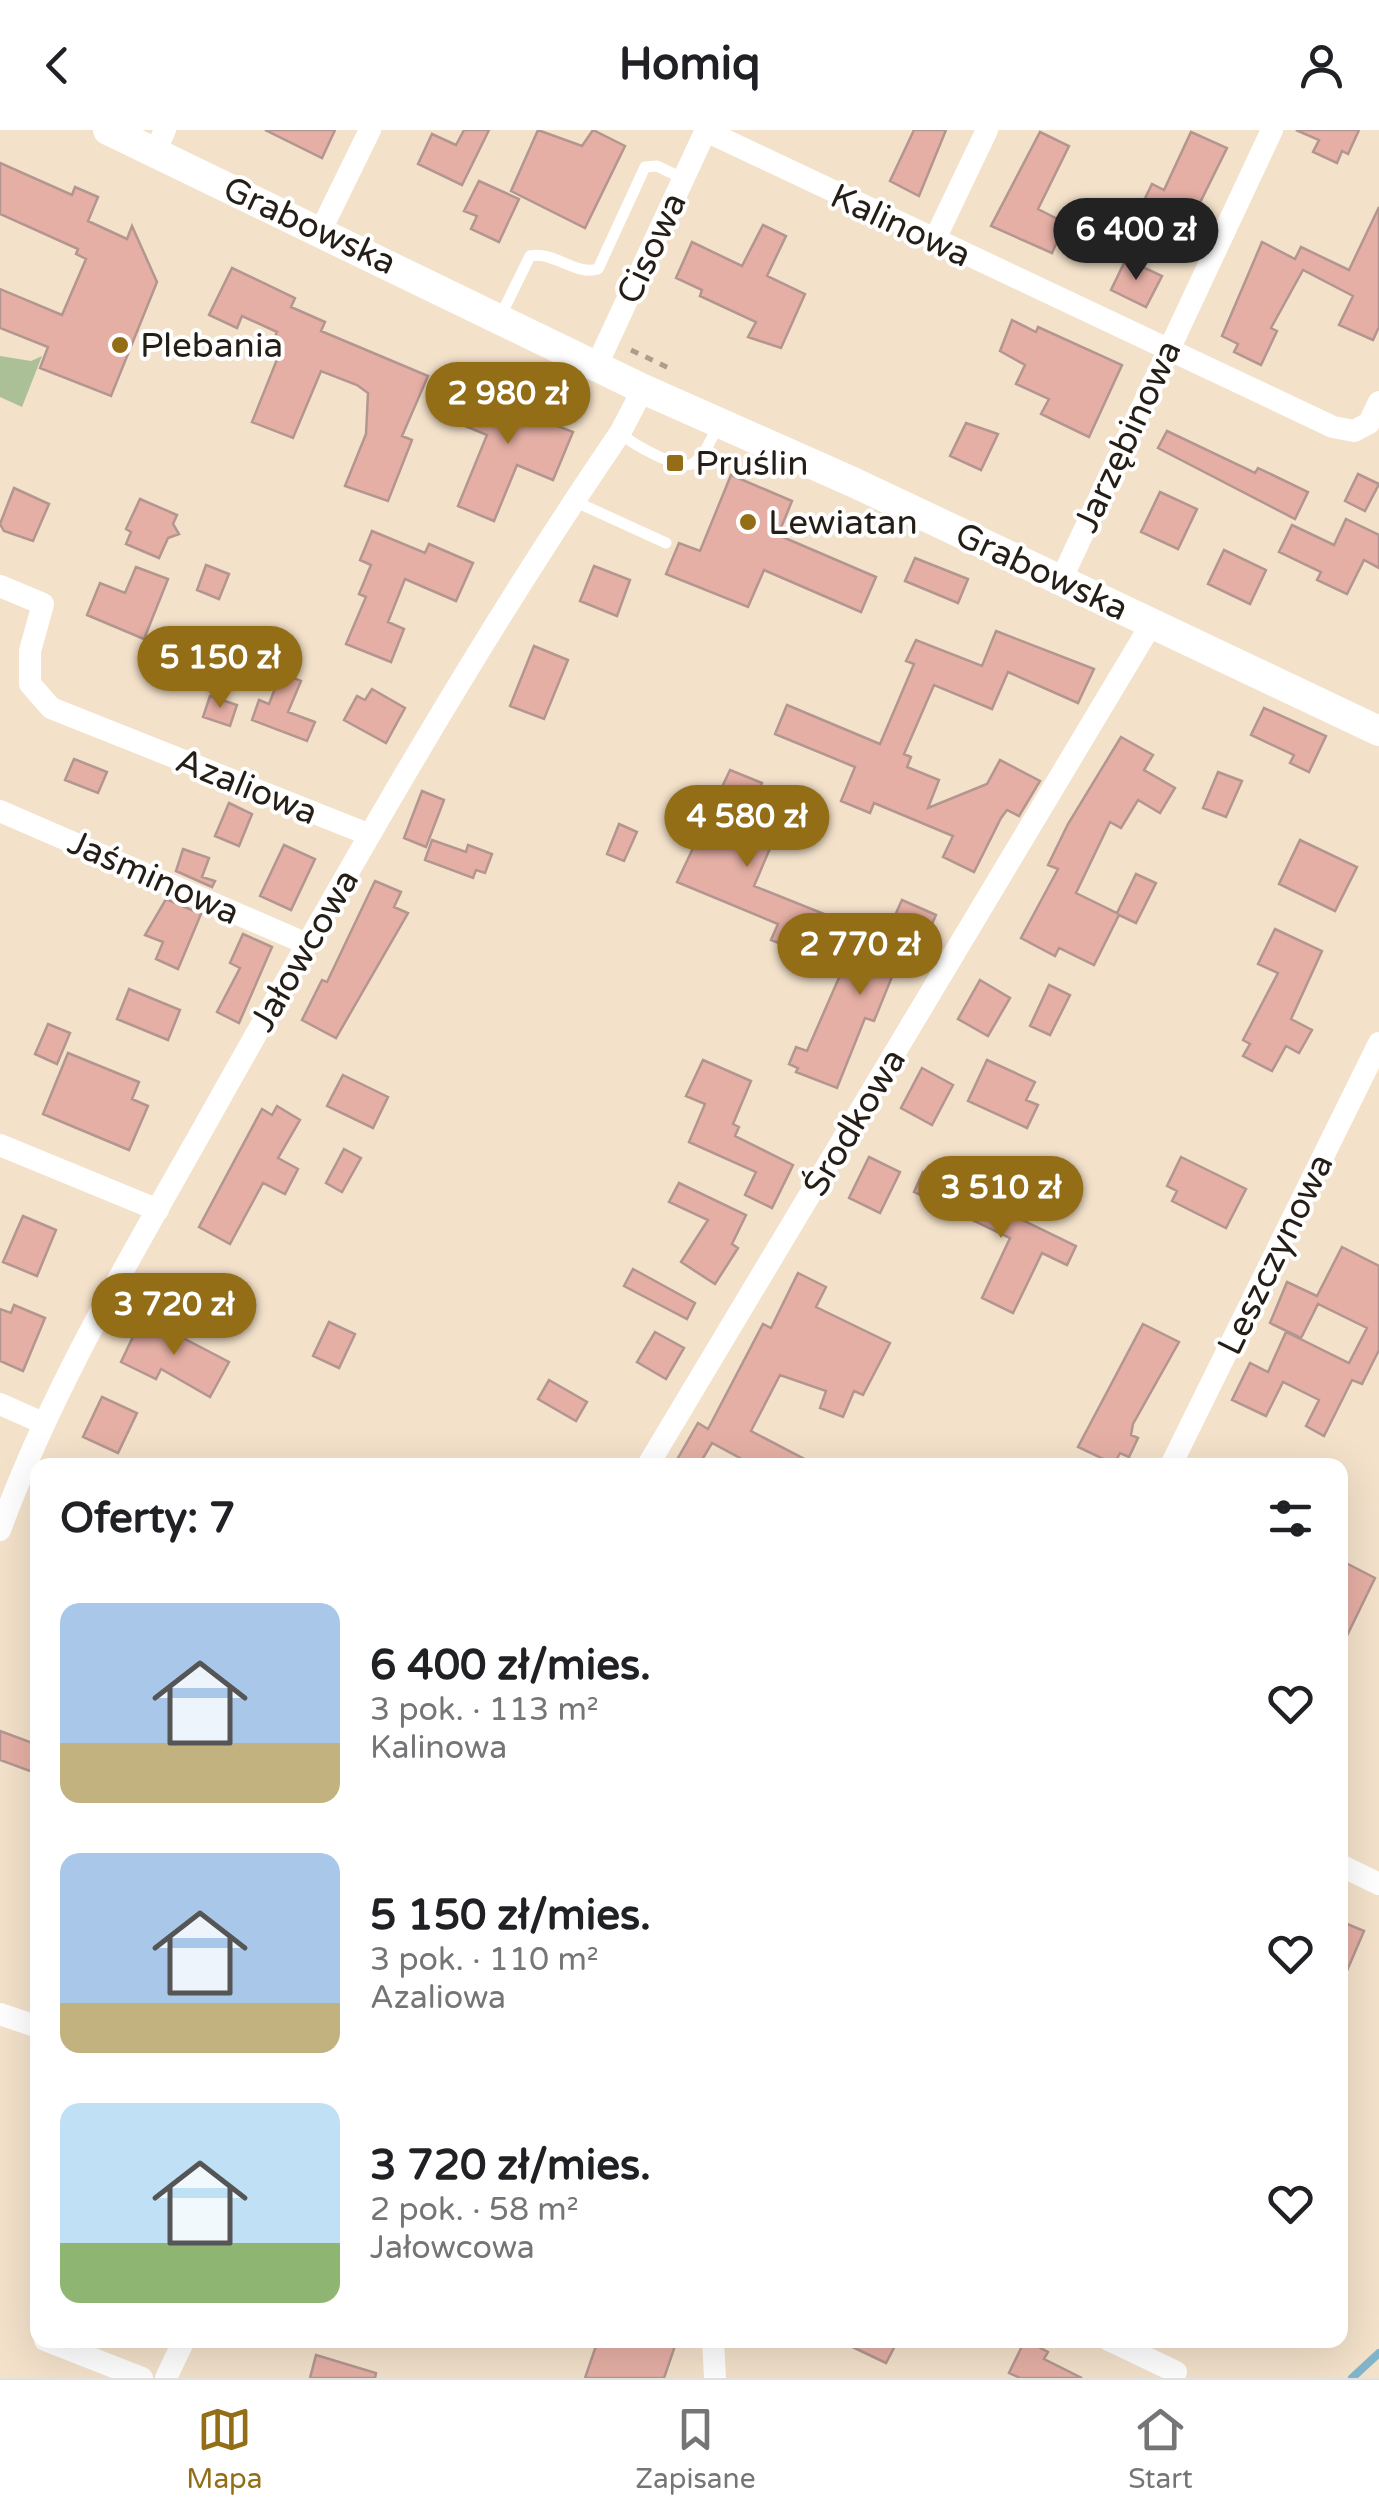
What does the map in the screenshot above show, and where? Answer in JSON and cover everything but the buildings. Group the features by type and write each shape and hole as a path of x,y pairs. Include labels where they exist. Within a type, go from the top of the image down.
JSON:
{"street":[{"name":"Grabowska","path":"108,130 160,141 321,230 643,389 1379,731"},
{"path":"321,230 370,130"},
{"name":"Kalinowa","path":"706,130 1333,427 1354,431 1374,412"},
{"name":"Cisowa","path":"596,366 706,130"},
{"path":"934,241 988,130"},
{"name":"Jarzębinowa","path":"1061,580 1166,348 1272,130"},
{"name":"Jałowcowa","path":"0,1530 43,1423 307,944 370,835 620,433 643,389"},
{"name":"Azaliowa","path":"0,586 43,604 30,651 30,684 51,708 370,835"},
{"name":"Środkowa","path":"652,1458 1152,623"},
{"name":"Jaśminowa","path":"0,811 307,944"},
{"name":"Leszczynowa","path":"1174,1458 1379,1043"},
{"path":"0,1145 158,1210"},
{"path":"0,1404 43,1423"},
{"path":"1348,1868 1379,1884"},
{"path":"0,2014 30,2024"},
{"path":"65,2348 142,2378"},
{"path":"166,2378 180,2348"},
{"path":"714,2348 715,2378"},
{"path":"1125,2348 1176,2372"}],"lane":[{"path":"499,319 530,256 546,255 586,272 598,269 645,167 657,166 684,178"},
{"path":"620,433 630,442 682,466 692,464 703,454 719,424"},
{"path":"574,502 666,543"}],"green space":[{"path":"0,356 31,361 42,356 22,407 0,397"}],"waterway":[{"path":"1352,2378 1379,2353"}],"place":[{"name":"Plebania","path":"120,345"},
{"name":"Pruślin","path":"675,463"},
{"name":"Lewiatan","path":"748,522"}]}
